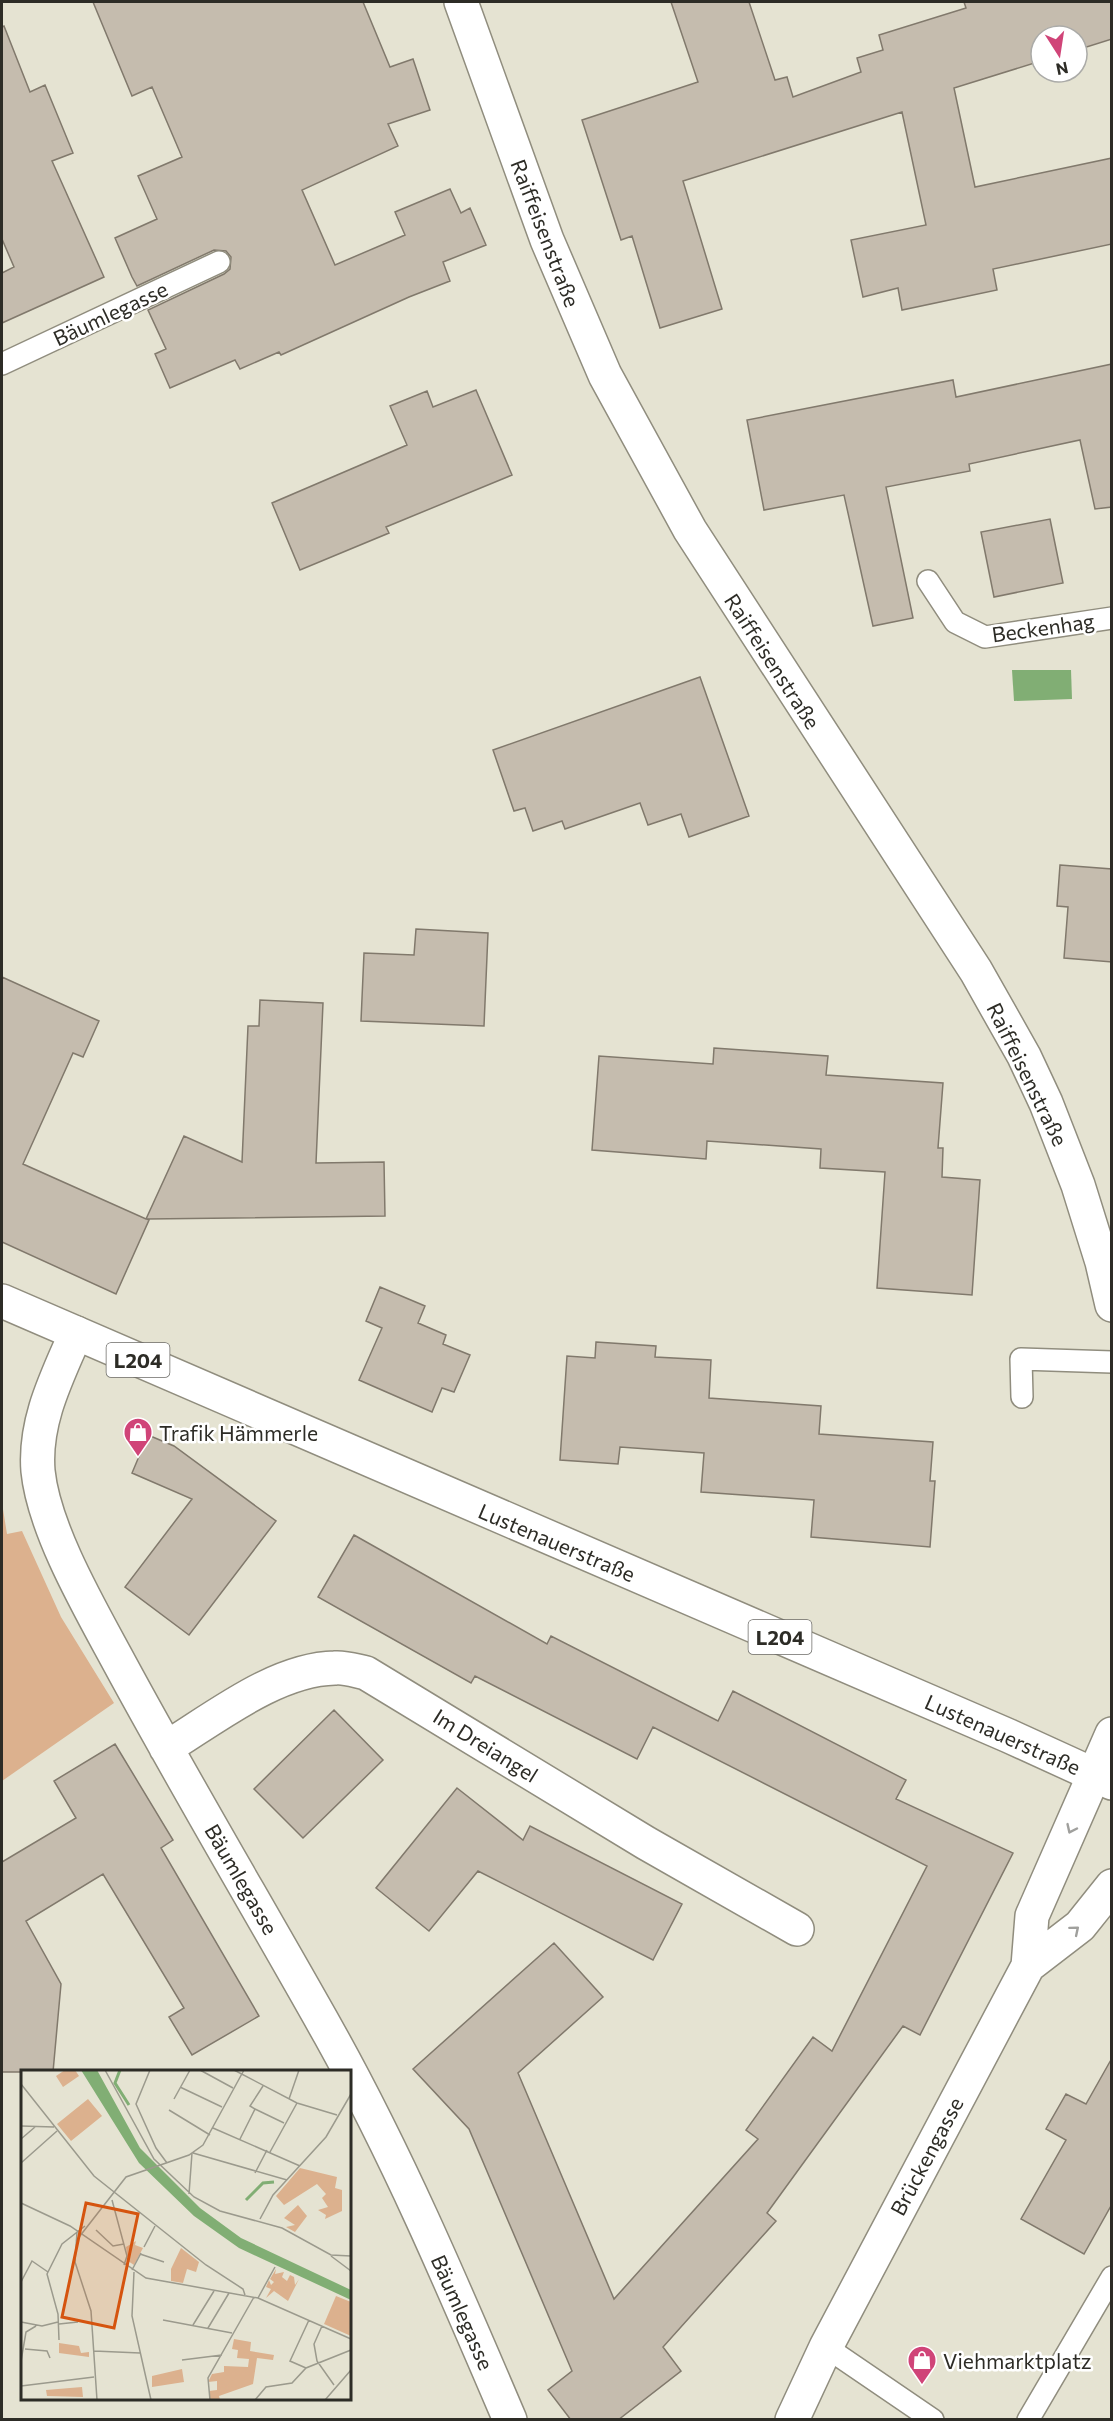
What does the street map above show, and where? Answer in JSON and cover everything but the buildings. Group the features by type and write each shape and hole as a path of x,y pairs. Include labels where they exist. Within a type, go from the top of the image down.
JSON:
{"street":[{"name":"Raiffeisenstraße","path":"461,2 547,240 605,375 690,530 976,971 1024,1056 1046,1103 1078,1185 1102,1262 1112,1305"},
{"name":"Lustenauerstraße","path":"2,1301 453,1498 1010,1736 1103,1779"},
{"name":"Bäumlegasse","path":"76,1333 42,1415 38,1471 52,1527 88,1605 166,1748 348,2070"},
{"name":"Im Dreiangel","path":"166,1748 283,1680 299,1674 335,1668 366,1673 646,1843 797,1929"},
{"path":"1103,1779 1112,1734"},
{"name":"Brückengasse","path":"792,2420 826,2347 1028,1966 1032,1916 1103,1779"},
{"name":"Brückengasse","path":"1028,1966 1080,1926 1112,1886"},
{"name":"Bäumlegasse","path":"351,2075 401,2169 510,2420"}],"lane":[{"name":"Bäumlegasse","path":"2,364 219,262"},
{"name":"Beckenhag","path":"928,581 955,622 985,637 1112,618"},
{"path":"1022,1397 1021,1359 1112,1362"},
{"path":"1028,2420 1112,2277"},
{"path":"826,2347 933,2420"}],"shaded area":[{"path":"1012,670 1071,670 1072,699 1014,701"},
{"path":"2,1503 7,1534 22,1531 61,1617 114,1703 2,1781"}],"place":[{"name":"Trafik Hämmerle","path":"138,1458"},
{"name":"Viehmarktplatz","path":"922,2386"}]}
